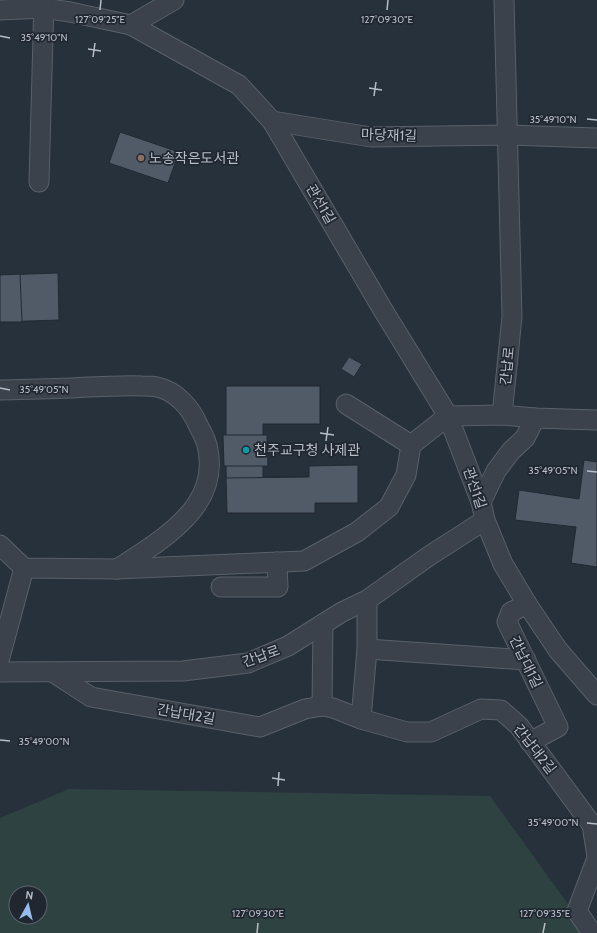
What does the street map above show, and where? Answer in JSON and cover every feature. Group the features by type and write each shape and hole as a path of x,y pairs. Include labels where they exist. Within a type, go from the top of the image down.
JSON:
{"street":[{"path":"131,25 174,0"},
{"path":"504,0 508,135"},
{"path":"40,182 43,4"},
{"name":"관선1길","path":"0,10 43,4 70,12 131,25 239,85 272,122 379,304 448,416 481,502 485,520"},
{"name":"마당재1길","path":"272,122 371,137 508,135 597,138"},
{"name":"간납로","path":"502,415 512,317 508,135"},
{"path":"0,390 122,385 157,387 180,400 192,414 203,434 208,449 209,469 205,489 196,506 179,526 131,561 116,569"},
{"path":"346,404 411,445"},
{"path":"0,545 24,568 116,569 304,560 357,532 389,507 406,475 411,445 448,416 502,415 535,418 597,420"},
{"path":"481,502 496,471 511,451 525,438 535,418"},
{"path":"485,520 503,564 527,604 558,650 597,695"},
{"name":"간납로","path":"0,672 54,673 183,671 248,663 288,646 342,612 367,600 429,556 485,520"},
{"path":"221,587 278,587 277,562"},
{"path":"0,657 24,568"},
{"path":"361,719 367,649 367,600"},
{"name":"간납대1길","path":"527,604 511,612 507,622 558,727 530,742"},
{"path":"322,706 323,624"},
{"path":"367,649 526,660"},
{"name":"간납대2길","path":"54,673 91,698 260,727 305,709 322,706 333,708 361,719 407,732 431,732 481,709 501,710 519,726 530,742 595,823 597,857 577,911 592,933"}],"shaded area":[{"path":"69,789 490,796 589,933 0,933 0,818"}],"building":[{"path":"120,132 179,152 168,183 109,163"},
{"path":"58,273 59,320 0,322 0,275"},
{"path":"20,274 22,322 0,322 0,275"},
{"path":"349,357 362,364 354,377 341,369"},
{"path":"226,386 320,386 320,424 226,424"},
{"name":"천주교구청 사제관","path":"226,386 320,386 320,424 263,424 263,435 267,435 268,466 263,466 263,477 309,477 309,466 358,465 358,503 315,503 315,513 227,513 226,466 224,466 223,435 226,435"},
{"path":"223,435 267,435 268,466 224,466"},
{"path":"584,460 597,462 597,567 571,563 576,527 515,520 519,490 579,499"},
{"path":"358,465 358,503 315,503 315,513 227,513 226,478 309,477 309,466"}],"place":[{"name":"노송작은도서관","path":"141,158"},
{"name":"천주교구청 사제관","path":"246,450"}]}
